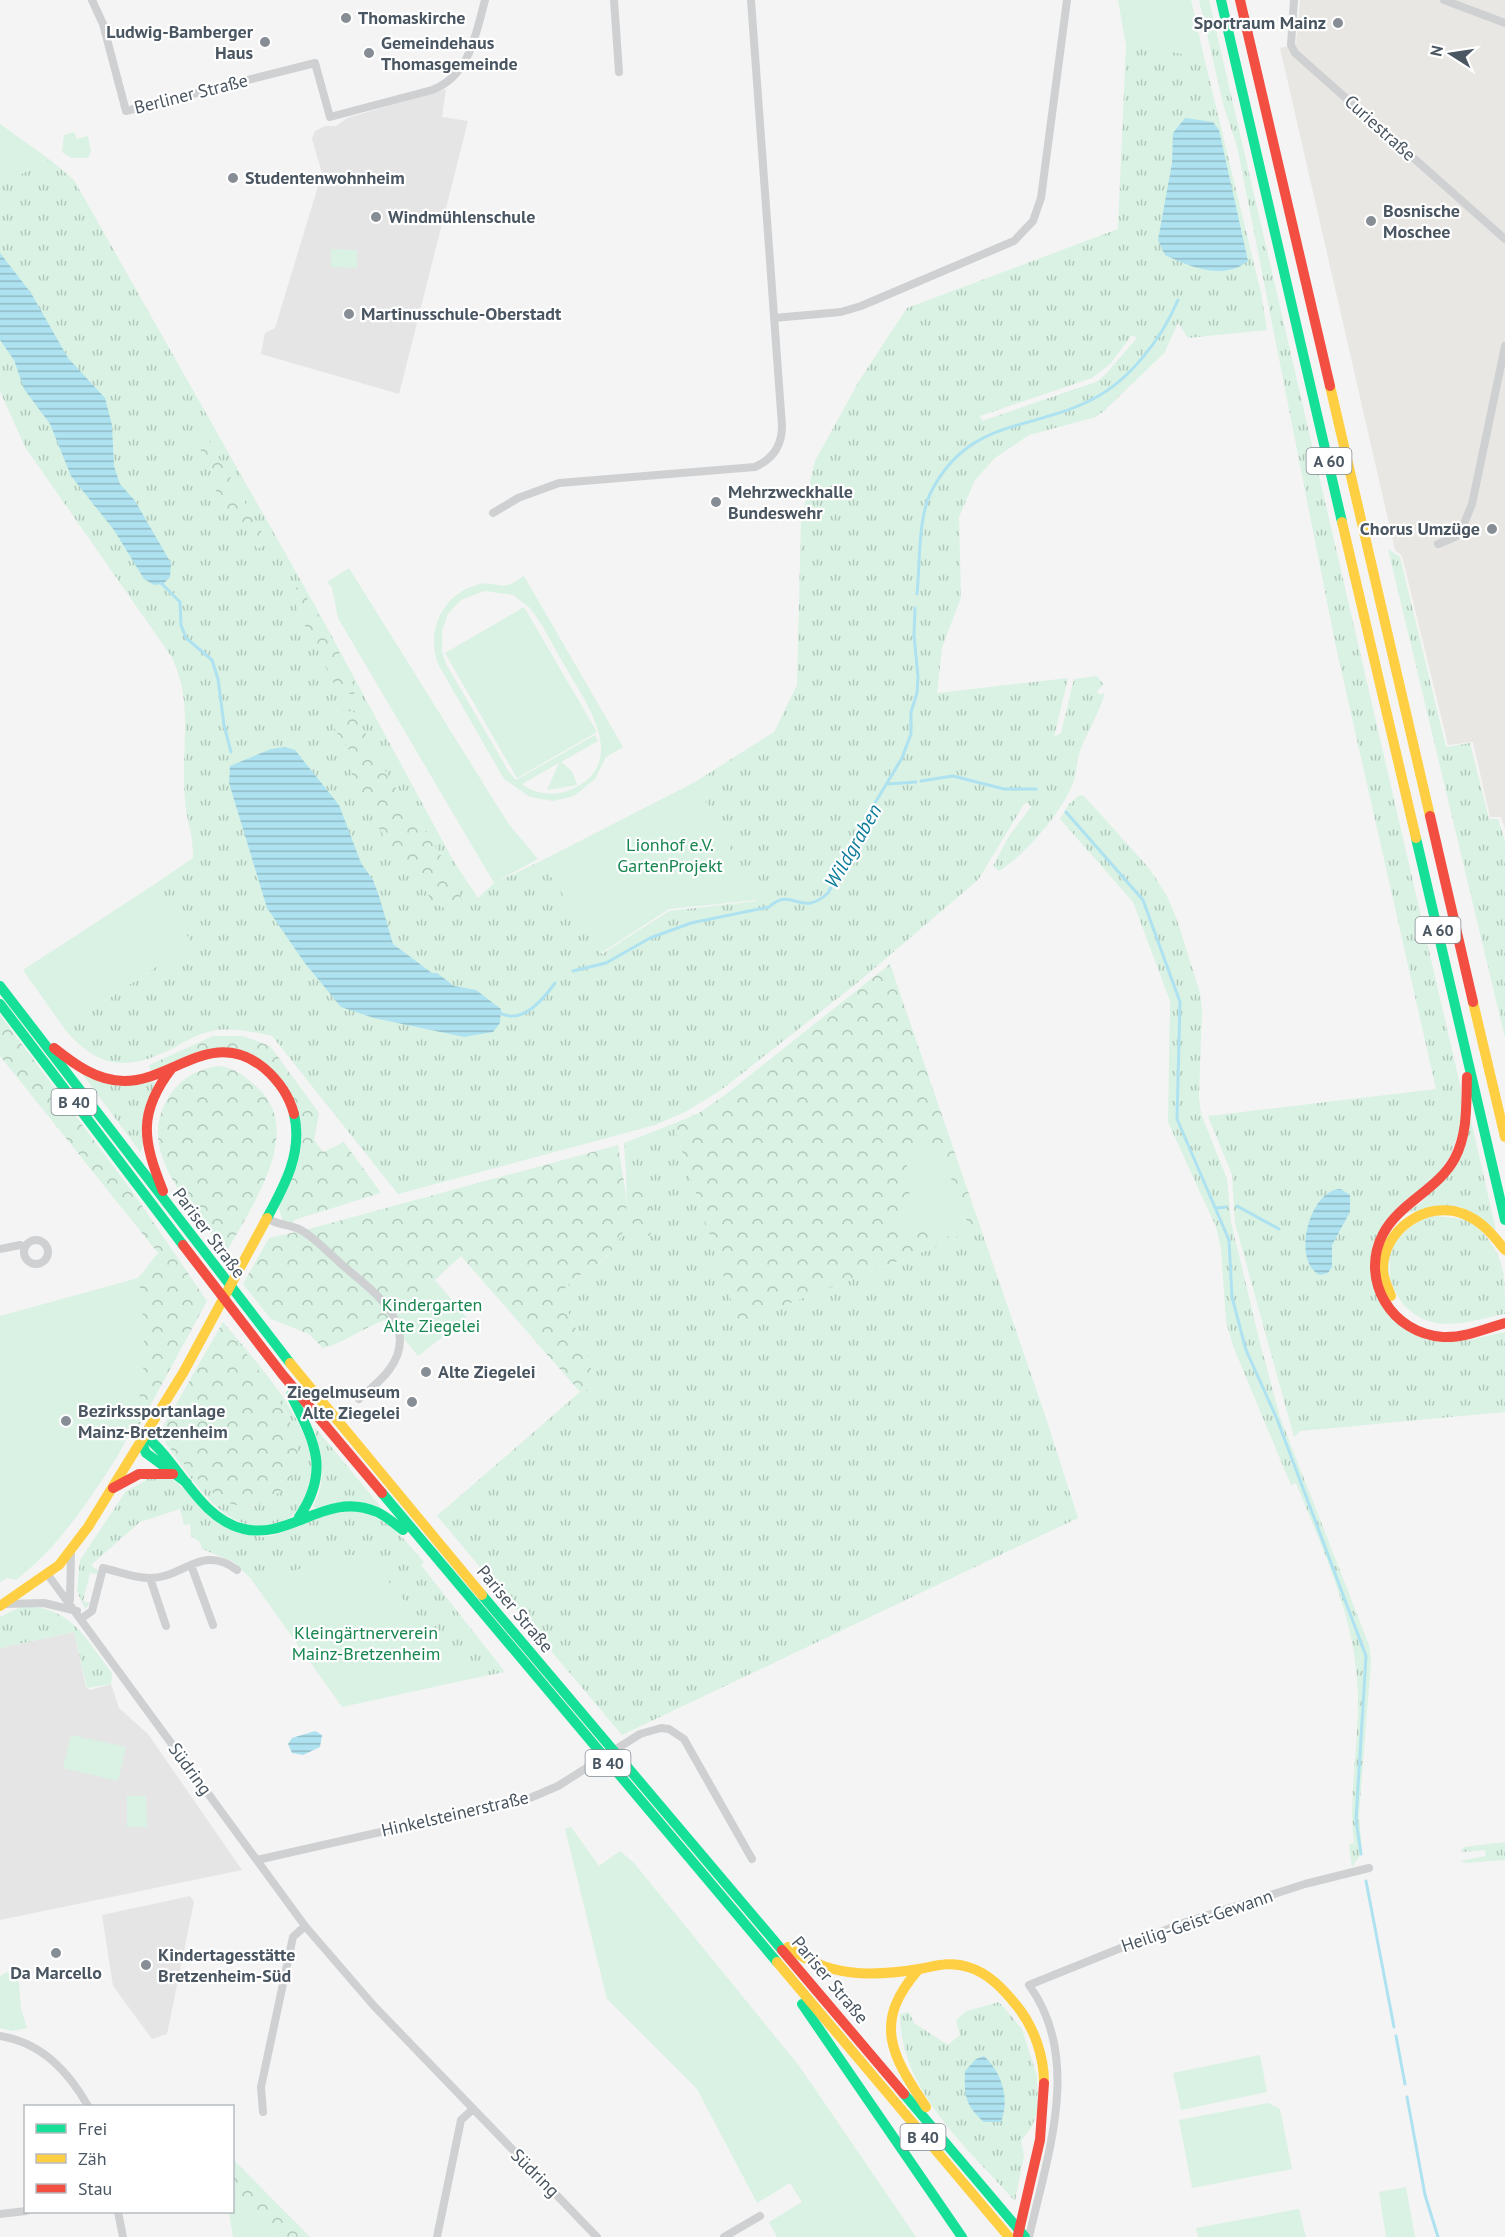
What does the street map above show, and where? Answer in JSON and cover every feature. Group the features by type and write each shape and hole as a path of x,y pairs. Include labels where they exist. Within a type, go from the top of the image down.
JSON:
{"main road":[{"name":"A 60","path":"1221,0 1505,1220"},
{"name":"A 60","path":"1240,0 1505,1137"},
{"name":"Pariser Straße","path":"0,986 237,1297 380,1475 1027,2237"},
{"name":"Pariser Straße","path":"0,1004 214,1289 282,1374 442,1567 1009,2237"},
{"name":"B 40","path":"33,1028 71,1062 105,1078 126,1081 174,1067 205,1053 232,1053 261,1065 283,1088 293,1113 297,1143 288,1176 267,1218"},
{"path":"1486,1054 1505,1096"},
{"path":"1467,1057 1466,1126 1460,1147 1451,1166 1437,1184 1388,1226 1375,1256 1375,1278 1388,1309 1404,1324 1424,1334 1452,1337 1505,1323"},
{"name":"B 40","path":"171,1209 149,1153 145,1129 147,1110 154,1092 174,1067"},
{"path":"1505,1250 1492,1231 1474,1217 1451,1210 1431,1210 1412,1218 1396,1232 1387,1251 1384,1271 1394,1301 1417,1321 1451,1329 1505,1323"},
{"path":"2,1605 48,1575 71,1551 113,1488 183,1373 267,1218"},
{"name":"B 40","path":"282,1374 307,1427 319,1463 318,1481 313,1496 297,1519"},
{"name":"B 40","path":"187,1483 146,1453 143,1446 145,1436 160,1448 187,1483 220,1517 238,1528 254,1531 272,1530 331,1507 356,1505 378,1512 398,1526 442,1567"},
{"path":"113,1488 139,1474 175,1475"},
{"path":"750,1911 792,1951 819,1966 866,1976 955,1964 985,1975 1015,2001 1036,2041 1046,2083 1045,2113 1018,2237"},
{"path":"774,1960 826,2041 962,2237"},
{"path":"919,1969 904,1983 893,2001 889,2022 890,2036 906,2076 962,2162"}],"street":[{"name":"Berliner Straße","path":"92,0 104,24 126,111 315,63 330,117 432,90 444,84 466,61 485,0"},
{"path":"614,0 619,72"},
{"path":"493,513 518,498 559,483 744,469 762,464 779,447 782,434 751,0"},
{"path":"774,318 841,312 861,306 1014,241 1029,228 1041,198 1067,0"},
{"name":"Curiestraße","path":"1294,0 1291,45 1295,53 1505,239"},
{"path":"1444,0 1505,23"},
{"path":"1438,544 1455,537 1461,531 1472,504 1505,346"},
{"path":"267,1218 280,1226 303,1232 385,1301 395,1318 399,1346 397,1354 389,1370 359,1399"},
{"path":"0,1249 20,1245 25,1247"},
{"path":"70,1602 71,1551"},
{"path":"2,1605 44,1603 79,1614 92,1611 103,1568 150,1578 213,1559 237,1570"},
{"path":"191,1566 213,1624"},
{"name":"Südring","path":"48,1575 79,1614 305,1926 374,2006 597,2237"},
{"path":"150,1578 166,1626"},
{"name":"Hinkelsteinerstraße","path":"256,1860 530,1798 579,1774 640,1734 661,1728 669,1729 684,1739 752,1859"},
{"name":"Heilig-Geist-Gewann","path":"1027,2237 1052,2134 1058,2083 1055,2051 1048,2018 1029,1985 1183,1923 1305,1884 1369,1868"},
{"path":"263,2112 261,2087 293,1937 305,1926"},
{"path":"0,2036 20,2041 44,2053 65,2073 87,2105"},
{"path":"437,2237 460,2120 472,2110"},
{"path":"0,2214 24,2211"},
{"path":"118,2213 123,2237"},
{"path":"724,2237 760,2216"}],"shaded area":[{"path":"1300,0 1505,0 1505,829 1501,817 1490,817 1473,742 1448,745 1402,556 1395,550 1280,48 1296,44"},
{"name":"Windmühlenschule","path":"446,89 442,117 468,121 399,394 261,354 265,333 275,328 322,173 312,139 315,131 325,126 336,126 347,118"},
{"path":"74,1632 86,1687 90,1690 111,1684 119,1708 148,1734 242,1870 0,1920 0,1648"},
{"name":"Kindertagesstätte Bretzenheim-Süd","path":"190,1896 194,1902 167,2034 152,2039 113,1986 102,1915"}],"green space":[{"path":"1118,0 1191,0 1204,57 1126,45"},
{"path":"1199,0 1209,0 1461,1089 1461,1126 1447,1165 1388,1220 1392,1320 1469,1340 1505,1332 1505,1412 1300,1431 1294,1437 1235,1223 1232,1175 1208,1116 1436,1089 1336,647 1237,146 1224,107"},
{"path":"1126,45 1204,57 1261,293 1267,330 1188,338 1178,323 1164,353 1096,417 1029,435 995,458 975,480 959,517 961,597 942,648 937,693 1068,678 1054,737 1061,733 1074,679 1097,676 1103,684 1097,692 1100,695 1105,692 1081,748 1074,779 1066,799 1040,834 1020,855 999,871 993,866 1009,836 1031,807 1028,803 1024,804 978,880 857,983 721,1090 687,1111 655,1125 398,1194 272,1036 234,1030 212,1031 150,1058 122,1063 98,1057 86,1050 64,1028 192,943 152,886 193,858 184,780 185,709 183,691 171,656 25,447 0,391 0,185 49,159 74,180 318,611 454,862 478,898 494,883 541,861 602,954 669,911 757,901 695,782 774,732 797,685 801,520 815,461 859,381 907,308 1118,229","holes":["1132,335 1137,338 1096,382 982,421 980,416 1092,378 1110,364"]},
{"path":"0,124 49,159 0,185"},
{"path":"74,132 77,139 88,136 91,151 88,158 72,158 62,152 64,135"},
{"path":"331,249 357,250 357,268 331,267"},
{"path":"203,430 268,543 257,549 237,513 231,517 209,478 216,476 193,437"},
{"path":"1388,549 1400,557 1446,747 1470,743 1489,819 1498,819 1505,841 1505,1038"},
{"path":"349,568 508,823 538,859 494,883 338,618 332,588 327,582"},
{"path":"524,576 623,747 606,757 595,779 574,796 553,801 530,797 504,779 438,664 435,651 436,626 447,604 456,595 480,584 508,585","holes":["484,591 513,595 530,608 540,622 584,699 599,733 601,749 598,765 588,779 570,790 564,792 552,794 539,792 522,784 559,763 547,790 577,785 572,771 561,762 598,741 595,735 516,780 509,772 446,664 442,651 442,631 448,614 461,600"]},
{"path":"297,587 315,609 331,636 356,692 352,695 340,690 332,681 314,640 299,616 292,593"},
{"path":"524,607 597,732 517,778 445,653"},
{"path":"343,710 354,712 389,776 442,857 463,904 455,913 432,902 416,873 391,848 371,815 366,798 351,778 353,768 350,752 331,719"},
{"name":"Lionhof e.V. GartenProjekt","path":"695,782 757,900 669,909 601,953 541,861"},
{"path":"1080,795 1084,796 1148,867 1166,894 1176,917 1200,993 1202,1011 1199,1096 1201,1114 1227,1179 1231,1222 1260,1343 1280,1417 1369,1645 1371,1662 1359,1814 1362,1852 1352,1867 1349,1844 1354,1843 1352,1807 1358,1697 1352,1641 1328,1561 1296,1483 1291,1485 1233,1346 1226,1321 1221,1249 1216,1227 1168,1122 1170,1001 1133,902 1060,819 1069,804"},
{"path":"152,886 192,943 64,1028 23,970"},
{"path":"890,964 981,1229 739,1323 673,1124 699,1113 729,1092","holes":["911,1210 954,1238 927,1230 905,1236 900,1225"]},
{"path":"0,1015 134,1194 207,1301 132,1439 128,1434 137,1396 142,1356 142,1316 138,1278 158,1253 0,1056"},
{"path":"213,1036 243,1036 270,1046 319,1113 314,1140 323,1152 344,1142 381,1193 294,1220 292,1224 283,1221 279,1209 299,1113 242,1050 151,1071 149,1065"},
{"path":"218,1066 235,1071 258,1088 271,1106 276,1126 275,1148 269,1171 226,1253 173,1181 158,1141 159,1120 172,1092 189,1076"},
{"path":"83,1075 151,1080 155,1083 141,1153"},
{"path":"1471,1120 1496,1231 1474,1213 1454,1206 1405,1214 1423,1201"},
{"path":"673,1124 739,1323 981,1229 1078,1518 622,1735 437,1516 580,1392 601,1385 590,1367 587,1351 561,1298 567,1286 598,1264 610,1253 618,1240 626,1209 624,1143"},
{"path":"938,1143 971,1232 954,1238 927,1230 905,1236 900,1225 911,1210 906,1158 909,1151"},
{"path":"618,1145 626,1198 624,1229 606,1257 572,1281 565,1288 561,1298 587,1351 590,1367 601,1385 580,1392 461,1256 402,1310 405,1340 385,1320 323,1348 309,1334 271,1319 243,1284 269,1238"},
{"path":"636,1178 645,1190 652,1214 650,1236 637,1235 633,1226 628,1182"},
{"path":"1426,1215 1472,1220 1483,1232 1501,1263 1505,1314 1469,1322 1441,1324 1420,1317 1400,1300 1390,1276 1391,1251 1398,1239"},
{"name":"Bezirkssportanlage Mainz-Bretzenheim","path":"138,1278 143,1319 144,1362 138,1405 124,1444 92,1495 57,1540 16,1580 7,1578 0,1582 0,1316"},
{"name":"Kindergarten Alte Ziegelei","path":"435,1280 467,1318 418,1356 405,1340 401,1310"},
{"path":"223,1322 282,1395 292,1411 314,1461 312,1480 298,1509 289,1518 269,1526 250,1525 233,1518 217,1507 189,1476 166,1444 215,1494 253,1506 275,1495 284,1486 287,1414"},
{"path":"223,1322 282,1406 294,1433 298,1449 297,1465 286,1485 268,1500 247,1506 225,1501 201,1482 166,1444 163,1427"},
{"path":"314,1426 385,1512 315,1508 313,1506 321,1486 322,1476"},
{"path":"145,1477 171,1479 238,1533 263,1537 275,1535 343,1509 367,1513 394,1528 424,1562 421,1565 505,1672 470,1679 370,1560 345,1555 294,1571 251,1579 234,1562 202,1549 200,1542 191,1536 190,1524 184,1525 180,1509 140,1522 91,1565 98,1571 97,1574 90,1573 83,1601 90,1603 85,1609 77,1591 80,1560 126,1491 145,1481"},
{"name":"Kleingärtnerverein Mainz-Bretzenheim","path":"345,1555 361,1555 370,1560 470,1679 342,1707 251,1579 294,1571"},
{"path":"23,1606 40,1608 66,1618 85,1637 112,1673 111,1684 87,1688 74,1632 0,1648 0,1617"},
{"path":"71,1735 126,1747 118,1781 63,1768"},
{"path":"127,1796 146,1796 147,1827 127,1827"},
{"path":"571,1827 599,1866 620,1851 634,1863 800,2067 916,2237 777,2237 769,2222 802,2202 790,2183 757,2203 697,2089 607,1999 565,1829"},
{"path":"1505,1842 1505,1860 1466,1863 1460,1861 1486,1856 1485,1850 1463,1852 1461,1851 1464,1847"},
{"path":"18,1971 21,2009 27,2028 13,2031 0,2028 0,1977 5,1973"},
{"path":"999,2002 1022,2029 1037,2076 1038,2111 1031,2128 1021,2141 1024,2155 1015,2201 958,2139 924,2093 911,2068 903,2042 900,2014 909,2012 914,2023 948,2045 960,2035 956,2020 967,2011"},
{"path":"1260,2055 1267,2092 1181,2110 1173,2073"},
{"path":"1268,2103 1280,2109 1292,2169 1192,2188 1179,2120"},
{"path":"234,2160 310,2237 281,2237 239,2194 234,2196"},
{"path":"1406,2187 1415,2237 1386,2237 1379,2192"},
{"path":"239,2194 281,2237 233,2237 229,2213 234,2213 234,2196"},
{"path":"1299,2209 1306,2237 1198,2237 1196,2228"}],"water":[{"path":"1185,118 1213,122 1219,130 1248,261 1238,267 1218,271 1185,264 1165,255 1158,240 1172,163 1173,133"},
{"path":"0,253 31,293 68,358 105,398 112,425 114,466 120,484 135,501 171,563 170,577 163,584 154,585 144,579 114,530 71,476 50,424 24,389 14,360 0,340"},
{"path":"285,747 295,750 339,805 361,863 373,880 393,944 432,973 437,973 454,986 476,990 501,1009 500,1023 493,1032 464,1037 374,1018 341,1007 304,962 267,908 229,783 230,766 271,749"},
{"path":"1341,1189 1350,1195 1350,1212 1332,1245 1332,1267 1328,1273 1320,1275 1311,1268 1307,1256 1305,1242 1308,1227 1320,1201 1330,1192"},
{"path":"315,1731 322,1735 320,1747 303,1755 292,1753 288,1744 292,1738"},
{"path":"984,2056 996,2070 1003,2086 1005,2104 1001,2122 984,2122 969,2105 967,2099 965,2071 976,2059"}],"waterway":[{"name":"Wildgraben","path":"917,594 923,517 930,494 945,469 963,451 982,439 1002,430 1069,409 1107,391 1132,369 1154,343 1178,300"},
{"name":"Wildgraben","path":"161,583 180,602 181,625 186,638 212,660 218,679 224,725 231,752"},
{"name":"Wildgraben","path":"573,971 606,963 650,938 691,923 769,907 784,899 810,903 828,893 875,803 902,758 911,734 911,712 917,693 918,677 914,635 915,608"},
{"path":"921,781 953,776 1004,789 1036,789"},
{"path":"888,784 916,782"},
{"path":"1066,812 1143,900 1180,1002 1177,1119 1229,1240 1232,1297 1246,1350 1277,1419 1366,1656 1356,1820 1361,1854"},
{"name":"Wildgraben","path":"498,1012 507,1016 523,1014 537,1004 555,983"},
{"path":"1237,1206 1279,1229"},
{"path":"1216,1208 1226,1207"},
{"path":"1366,1881 1394,2027"},
{"path":"1396,2036 1405,2084"},
{"path":"1407,2097 1425,2195 1438,2237"}],"traffic: fast":[{"path":"1221,0 1342,522"},
{"path":"1416,838 1505,1220"},
{"path":"0,986 290,1363"},
{"path":"0,1004 183,1245"},
{"path":"267,1218 291,1168 296,1142 294,1114"},
{"path":"291,1395 312,1441 317,1470 309,1500 299,1517"},
{"path":"187,1483 146,1453 143,1446 145,1436 157,1447 214,1514 244,1529 261,1531 278,1528 325,1511 341,1507 359,1507 377,1512 403,1530"},
{"path":"382,1493 777,1962"},
{"path":"482,1595 782,1950"},
{"path":"802,2004 962,2237"},
{"path":"904,2094 1025,2237"}],"traffic: slow":[{"path":"1330,386 1430,816"},
{"path":"1342,522 1416,838"},
{"path":"1473,1002 1505,1137"},
{"path":"1391,1296 1383,1273 1385,1255 1398,1231 1409,1221 1422,1215 1450,1210 1464,1214 1482,1225 1505,1250"},
{"path":"0,1606 59,1565 88,1527 183,1373 267,1218"},
{"path":"290,1363 482,1595"},
{"path":"788,1947 818,1964 850,1972 901,1972 949,1964 962,1965 983,1973 1007,1994 1023,2014 1033,2032 1040,2052 1044,2083"},
{"path":"777,1962 1009,2237"},
{"path":"919,1969 904,1988 895,2006 891,2022 896,2054 926,2107"}],"traffic: jam":[{"path":"1240,0 1330,386"},
{"path":"1430,816 1473,1002"},
{"path":"54,1048 95,1075 124,1081 142,1079 210,1054 228,1052 245,1056 264,1068 274,1078 286,1094 294,1114"},
{"path":"163,1191 148,1142 148,1114 153,1099 172,1068"},
{"path":"1467,1077 1464,1129 1455,1158 1439,1179 1390,1223 1383,1234 1377,1252 1375,1269 1378,1286 1385,1302 1395,1315 1409,1326 1425,1334 1443,1337 1459,1336 1505,1323"},
{"path":"183,1245 282,1374 382,1493"},
{"path":"113,1488 139,1474 173,1474"},
{"path":"782,1950 904,2094"},
{"path":"1018,2235 1040,2140 1044,2083"}],"place":[{"name":"Thomaskirche","path":"346,18"},
{"name":"Sportraum Mainz","path":"1338,23"},
{"name":"Ludwig-Bamberger Haus","path":"265,42"},
{"name":"Gemeindehaus Thomasgemeinde","path":"369,53"},
{"name":"Studentenwohnheim","path":"233,178"},
{"name":"Windmühlenschule","path":"376,217"},
{"name":"Bosnische Moschee","path":"1371,221"},
{"name":"Martinusschule-Oberstadt","path":"349,314"},
{"name":"Mehrzweckhalle Bundeswehr","path":"716,502"},
{"name":"Chorus Umzüge","path":"1492,529"},
{"name":"Alte Ziegelei","path":"426,1372"},
{"name":"Ziegelmuseum Alte Ziegelei","path":"412,1402"},
{"name":"Bezirkssportanlage Mainz-Bretzenheim","path":"66,1421"},
{"name":"Da Marcello","path":"56,1953"},
{"name":"Kindertagesstätte Bretzenheim-Süd","path":"146,1965"}]}
